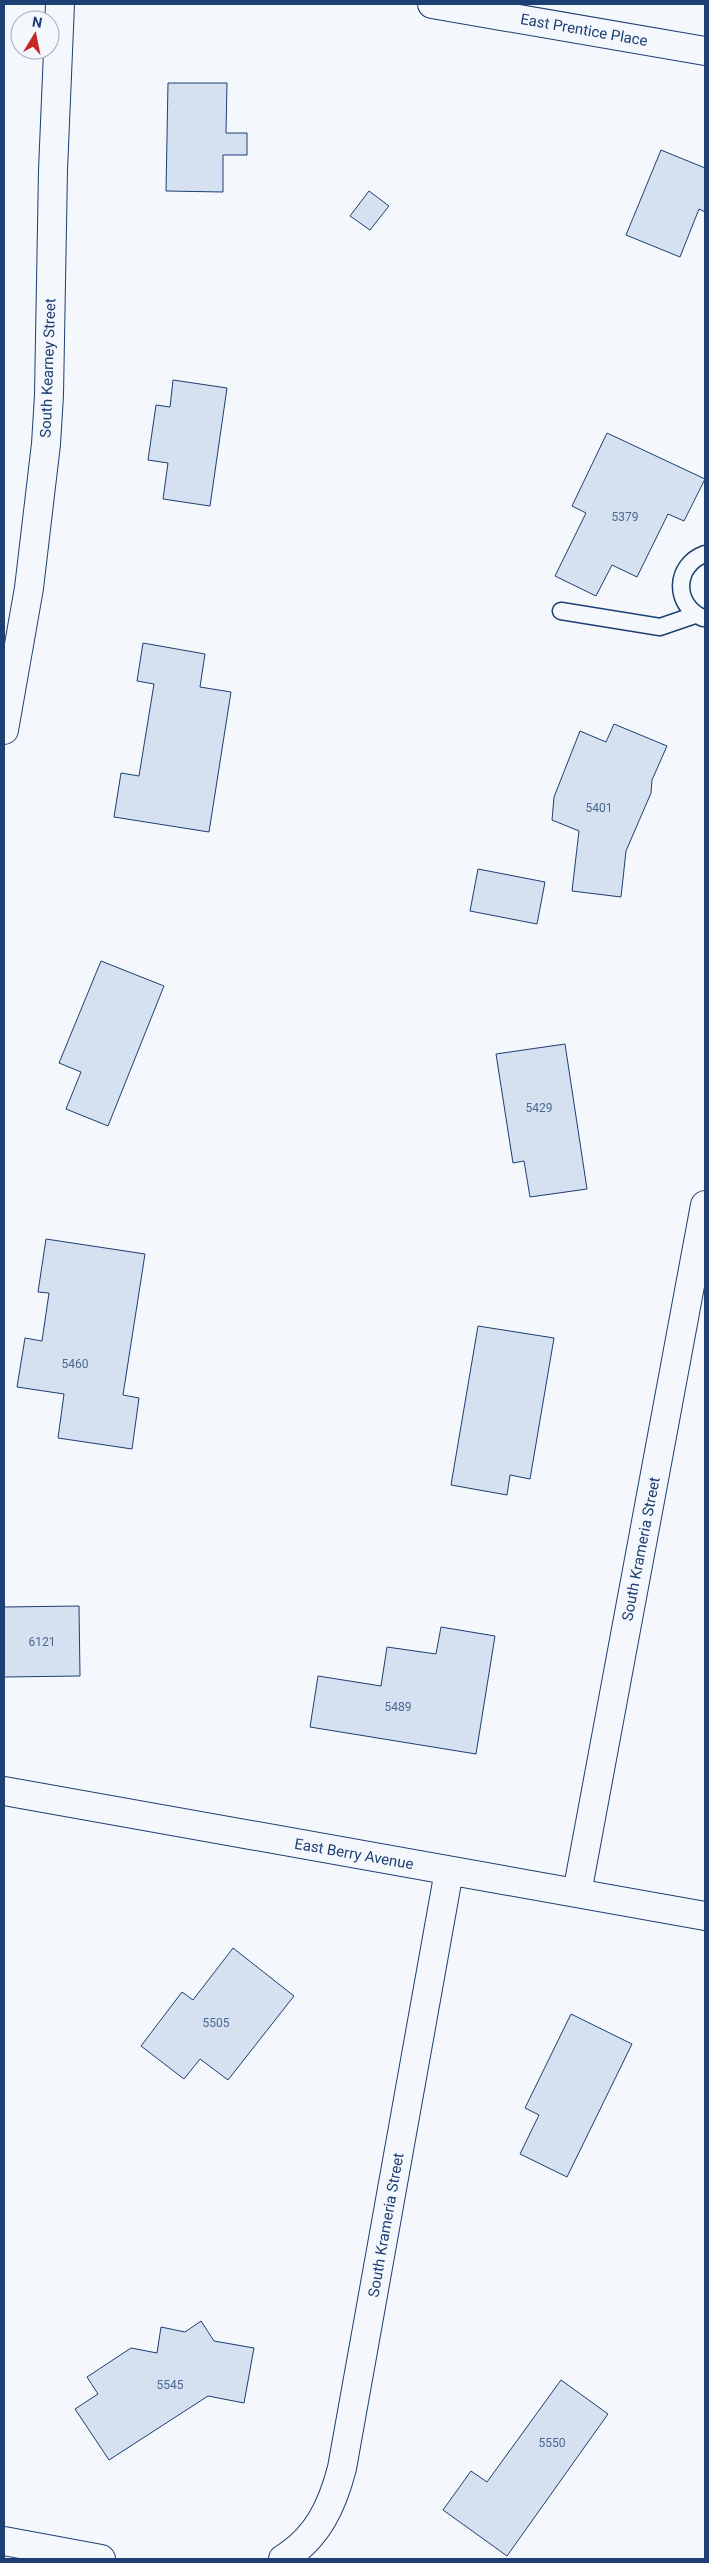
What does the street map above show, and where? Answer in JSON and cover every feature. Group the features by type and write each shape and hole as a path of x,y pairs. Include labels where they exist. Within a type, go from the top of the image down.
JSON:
{"street":[{"name":"South Kearney Street","path":"4,730 29,588 46,444 53,161 60,4"},
{"name":"East Prentice Place","path":"432,4 705,50"},
{"name":"South Krameria Street","path":"577,1893 705,1205"},
{"name":"East Berry Avenue","path":"4,1792 705,1916"},
{"name":"South Krameria Street","path":"283,2559 297,2550 313,2535 326,2515 342,2468 449,1871"},
{"path":"4,2541 101,2559"}],"lane":[{"path":"700,616 687,607 682,597 680,585 682,574 688,565 697,557 705,554"},
{"path":"561,611 660,627 700,616"}],"building":[{"path":"168,83 227,83 226,133 247,133 247,155 223,155 223,192 166,191"},
{"path":"661,150 705,168 705,212 699,209 680,257 626,235"},
{"path":"369,191 389,206 370,230 350,216"},
{"path":"173,380 227,388 210,506 163,499 168,463 148,460 156,405 170,407"},
{"path":"607,433 705,479 684,521 668,514 637,577 612,565 596,596 555,576 586,513 572,506"},
{"path":"143,643 205,654 200,687 231,692 209,832 114,817 121,773 139,776 154,684 137,681"},
{"path":"614,724 667,746 652,780 651,793 626,851 621,897 572,891 579,831 552,820 554,797 580,731 606,742"},
{"path":"478,869 545,882 537,924 470,911"},
{"path":"101,961 164,986 108,1126 66,1109 81,1072 59,1063"},
{"path":"565,1044 587,1189 530,1197 524,1161 513,1163 496,1054"},
{"path":"46,1239 145,1254 123,1395 139,1398 132,1449 58,1438 64,1394 17,1387 25,1338 42,1341 49,1293 38,1292"},
{"path":"478,1326 554,1338 530,1479 510,1475 507,1495 451,1485"},
{"path":"79,1606 80,1676 4,1677 4,1607"},
{"path":"441,1627 495,1636 476,1754 310,1727 318,1676 381,1686 387,1647 436,1654"},
{"path":"233,1948 294,1996 228,2080 200,2059 184,2079 141,2046 182,1992 193,2000"},
{"path":"571,2014 632,2044 567,2177 520,2154 539,2115 525,2108"},
{"path":"201,2321 214,2341 254,2348 244,2403 208,2396 109,2460 75,2409 98,2394 87,2377 131,2348 157,2353 161,2327 185,2332"},
{"path":"561,2380 608,2414 507,2556 443,2510 471,2471 487,2482"}]}
